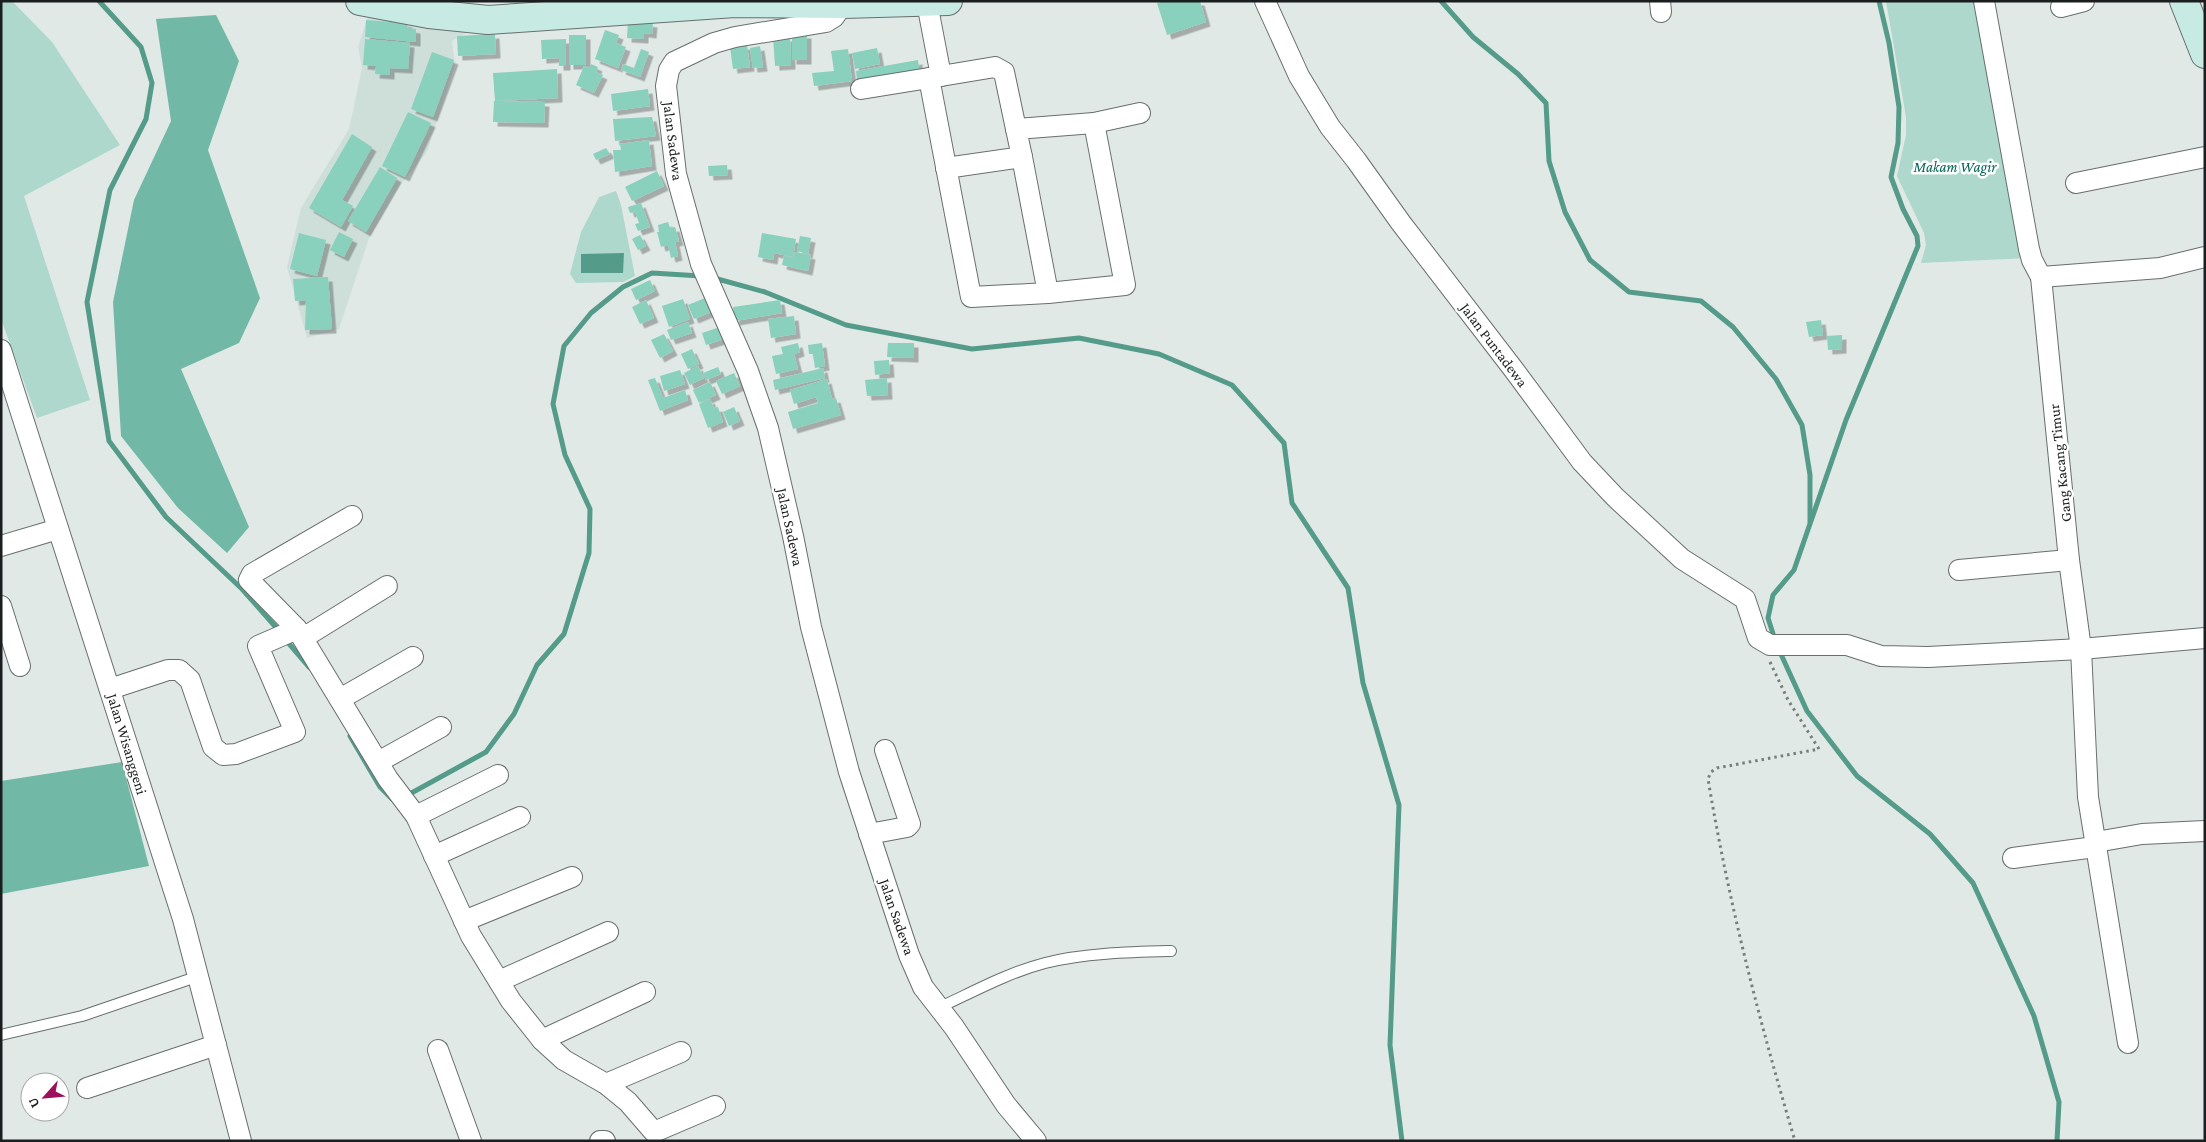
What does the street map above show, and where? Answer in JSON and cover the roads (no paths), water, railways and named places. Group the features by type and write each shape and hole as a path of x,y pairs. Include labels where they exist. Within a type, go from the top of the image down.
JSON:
{"main road":[{"path":"360,1 429,14 488,20 735,3 843,4 937,2"},
{"path":"2184,1 2205,54"}],"street":[{"name":"Jalan Puntadewa","path":"1265,1 1299,76 1330,127 1401,224 1514,370 1582,462 1615,497 1682,559 1744,600 1758,638 1773,644 1847,646 1881,656 1928,657 2080,649"},
{"name":"Gang Kacang Timur","path":"1984,1 2029,249 2032,260 2041,277 2069,560 2080,649 2088,797 2128,1043"},
{"path":"2061,7 2084,1"},
{"path":"937,2 935,77 946,168 971,297 1048,294 1125,285 1094,123"},
{"name":"Jalan Sadewa","path":"843,4 834,17 826,22 735,37 714,43 674,62 668,70 666,86 676,174 701,264 748,372 768,428 793,536 811,627 849,772 909,955 923,987 954,1027 1006,1105 1036,1141"},
{"path":"861,89 995,67 1004,72 1048,294"},
{"path":"1016,129 1094,123 1140,112"},
{"path":"946,168 1022,157"},
{"path":"2076,183 2205,157"},
{"path":"2041,277 2160,268 2205,257"},
{"name":"Jalan Wisanggeni","path":"1,350 28,429 110,689 156,842 183,920 196,977 241,1141"},
{"path":"352,516 252,574 249,580 296,633 340,699 383,770 413,811 470,936 511,1001 542,1040 564,1060 606,1084 628,1102 654,1132 715,1106"},
{"path":"1,546 58,529"},
{"path":"1960,570 2069,560"},
{"path":"110,689 168,670 179,670 190,680 213,747 222,755 236,754 295,732 258,646 296,633 387,586"},
{"path":"1,606 20,666"},
{"path":"2080,649 2205,638"},
{"path":"340,699 413,657"},
{"path":"383,770 441,727"},
{"path":"869,834 907,827 910,824 886,750"},
{"path":"413,811 498,775"},
{"path":"434,856 520,817"},
{"path":"2013,858 2142,834 2205,831"},
{"path":"464,921 572,877"},
{"path":"499,981 608,932"},
{"path":"542,1040 646,992"},
{"path":"87,1088 216,1045"},
{"path":"438,1050 471,1141"},
{"path":"606,1084 681,1052"},
{"path":"600,1141 605,1141"}],"lane":[{"path":"938,1008 1012,974 1046,963 1120,952 1171,951"},
{"path":"1,1035 82,1016 196,977"}],"waterway":[{"path":"99,1 141,47 152,83 146,119 110,190 87,302 109,441 166,517 242,589 280,632"},
{"path":"1441,1 1473,37 1518,74 1546,103 1549,161 1565,212 1590,260 1629,292 1701,301 1733,327 1776,379 1802,425 1810,475 1810,522"},
{"path":"1775,640 1768,618 1773,595 1794,570 1846,420 1918,246 1917,236 1903,209 1891,177 1898,143 1899,107 1889,43 1879,1"},
{"path":"406,796 486,752 514,714 537,665 564,634 589,553 590,509 565,455 553,404 564,346 591,313 623,287 652,273 701,276"},
{"path":"714,278 765,292 846,325 972,349 1079,338 1159,354 1232,385 1284,443 1292,503 1348,588 1363,683 1399,805 1390,1045 1402,1141"},
{"path":"285,639 309,667"},
{"path":"1779,650 1807,711 1857,776 1930,834 1973,883 2034,1016 2059,1102 2057,1141"},
{"path":"350,736 380,787 392,799"}],"park label":[{"name":"Makam Wagir","path":"1955,167"}]}
